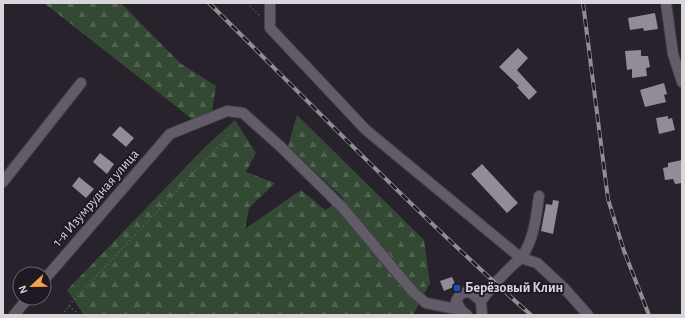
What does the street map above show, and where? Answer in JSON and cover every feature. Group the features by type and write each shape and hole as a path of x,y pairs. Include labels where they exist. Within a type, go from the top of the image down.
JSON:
{"street":[{"path":"270,3 270,28 366,130 521,258 537,263 588,315"},
{"path":"666,3 673,54 682,82"},
{"path":"3,182 81,83"},
{"name":"1-я Изумрудная улица","path":"52,271 170,134 227,111 243,113 281,147 342,208 413,292 426,303 464,312"},
{"path":"482,315 481,301 495,283 521,258 527,250 533,235 539,196"},
{"path":"464,312 456,301 461,292 470,292 481,301"},
{"path":"14,315 21,306"}],"path":[{"path":"247,3 270,26"},
{"path":"62,315 231,133"},
{"path":"69,306 79,315"}],"green space":[{"path":"44,3 121,3 180,63 216,86 211,118 192,119"},
{"path":"297,115 424,240 430,283 413,315 84,315 67,290 205,147 235,120 256,153 246,172 275,183 249,208 245,229 301,190 325,210 344,199 288,146"}],"building":[{"path":"655,13 658,29 644,31 643,28 630,30 628,18"},
{"path":"518,48 528,58 517,70 537,92 529,100 517,87 519,86 499,67"},
{"path":"641,50 641,56 648,56 650,67 646,68 647,76 632,78 632,69 627,70 625,51"},
{"path":"664,83 667,94 664,95 666,102 645,107 640,90"},
{"path":"668,116 668,119 672,118 675,130 659,134 656,118"},
{"path":"120,126 134,138 126,147 112,135"},
{"path":"100,153 114,164 107,174 93,162"},
{"path":"682,160 682,183 675,184 673,179 665,180 663,168 668,167 668,163"},
{"path":"482,164 518,203 507,213 471,174"},
{"path":"79,177 94,189 86,198 72,186"},
{"path":"553,200 559,201 553,234 541,231 546,204 552,205"},
{"path":"452,277 456,286 444,291 440,281"}],"railway":[{"path":"209,3 448,239 531,315"},
{"path":"583,3 608,199 624,251 649,315"}],"place":[{"name":"Берёзовый Клин","path":"457,288"}]}
